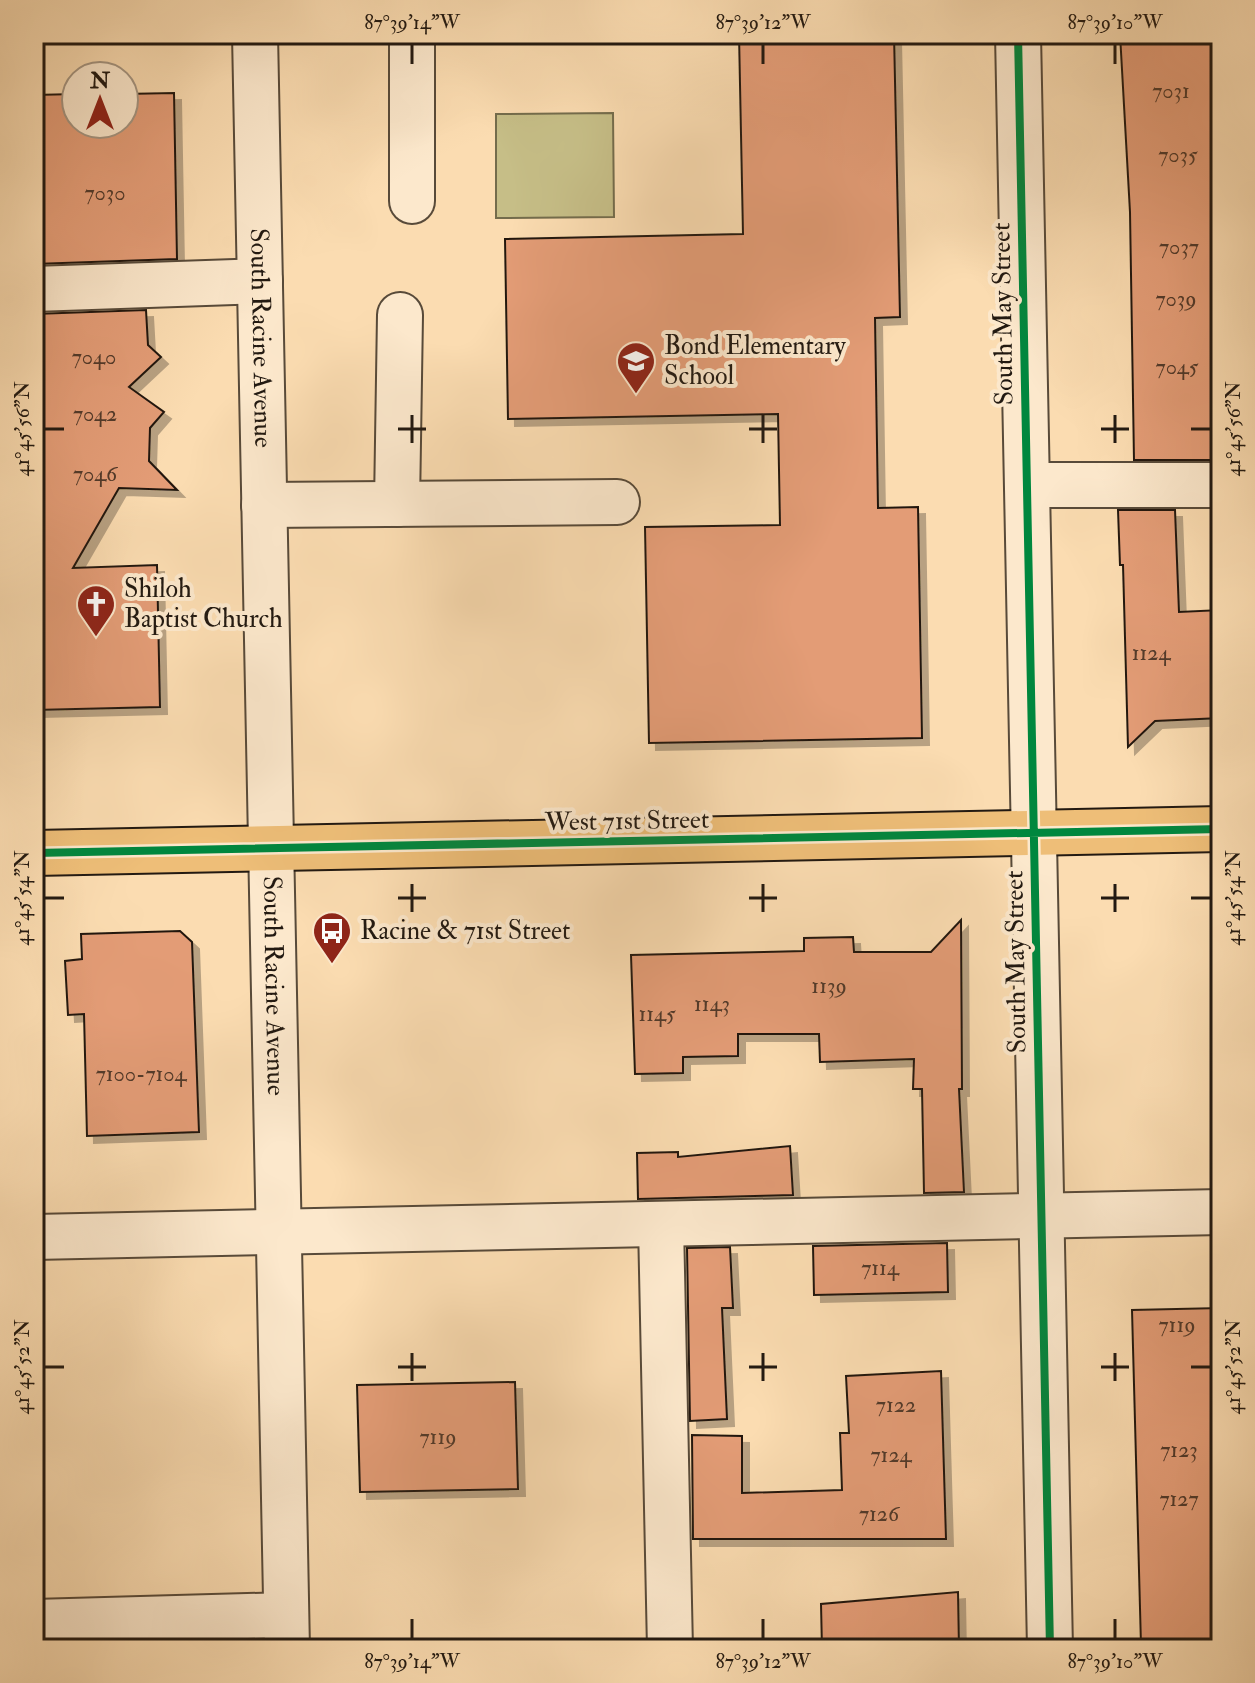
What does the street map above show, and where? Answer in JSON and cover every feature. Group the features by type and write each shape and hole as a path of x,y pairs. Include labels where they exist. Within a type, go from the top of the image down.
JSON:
{"main road":[{"name":"West 71st Street","path":"34,853 1221,829"}],"street":[{"name":"South Racine Avenue","path":"255,34 286,1632"},
{"path":"412,34 412,201"},
{"name":"South May Street","path":"1018,34 1050,1649"},
{"path":"34,289 260,281"},
{"path":"397,504 400,315"},
{"path":"1027,485 1221,485"},
{"path":"264,505 617,502"},
{"path":"34,1237 1221,1212"},
{"path":"661,1224 670,1649"},
{"path":"34,1622 286,1632"}],"shaded area":[{"path":"613,113 614,217 496,218 496,114"}],"building":[{"path":"739,34 894,34 900,317 875,318 878,508 918,507 922,738 649,743 645,527 780,525 778,414 508,419 505,239 743,234"},
{"path":"1120,34 1221,34 1221,460 1134,460 1130,212"},
{"path":"174,93 177,259 34,264 34,95 60,94 60,140 140,140 140,94"},
{"path":"146,310 148,345 161,357 129,387 164,412 150,428 149,461 177,490 119,488 73,568 157,565 160,707 34,710 34,314"},
{"path":"1118,510 1175,510 1179,612 1221,610 1221,718 1155,721 1128,747 1123,565 1120,565"},
{"path":"961,920 962,1089 959,1089 964,1192 924,1193 922,1089 913,1089 914,1059 820,1062 819,1034 738,1034 738,1056 683,1057 683,1073 635,1074 631,955 804,951 804,938 853,937 854,952 931,952"},
{"path":"180,931 192,942 199,1132 87,1136 84,1014 68,1015 65,961 82,959 81,934"},
{"path":"790,1146 793,1195 638,1199 637,1153 678,1152 678,1157"},
{"path":"947,1243 948,1292 814,1295 813,1246"},
{"path":"730,1247 733,1308 722,1308 727,1419 690,1421 687,1248"},
{"path":"1221,1308 1221,1648 1141,1645 1132,1310"},
{"path":"941,1371 946,1539 693,1539 692,1435 742,1436 742,1493 842,1490 840,1433 849,1433 846,1376"},
{"path":"515,1382 518,1489 360,1492 357,1385"},
{"path":"958,1592 959,1649 822,1649 821,1604"}],"cycle path":[{"path":"1018,34 1050,1649"},
{"path":"34,853 1221,829"}],"place":[{"name":"Bond Elementary School","path":"636,395"},
{"name":"Shiloh Baptist Church","path":"96,638"},
{"name":"Racine & 71st Street","path":"332,965"}]}
